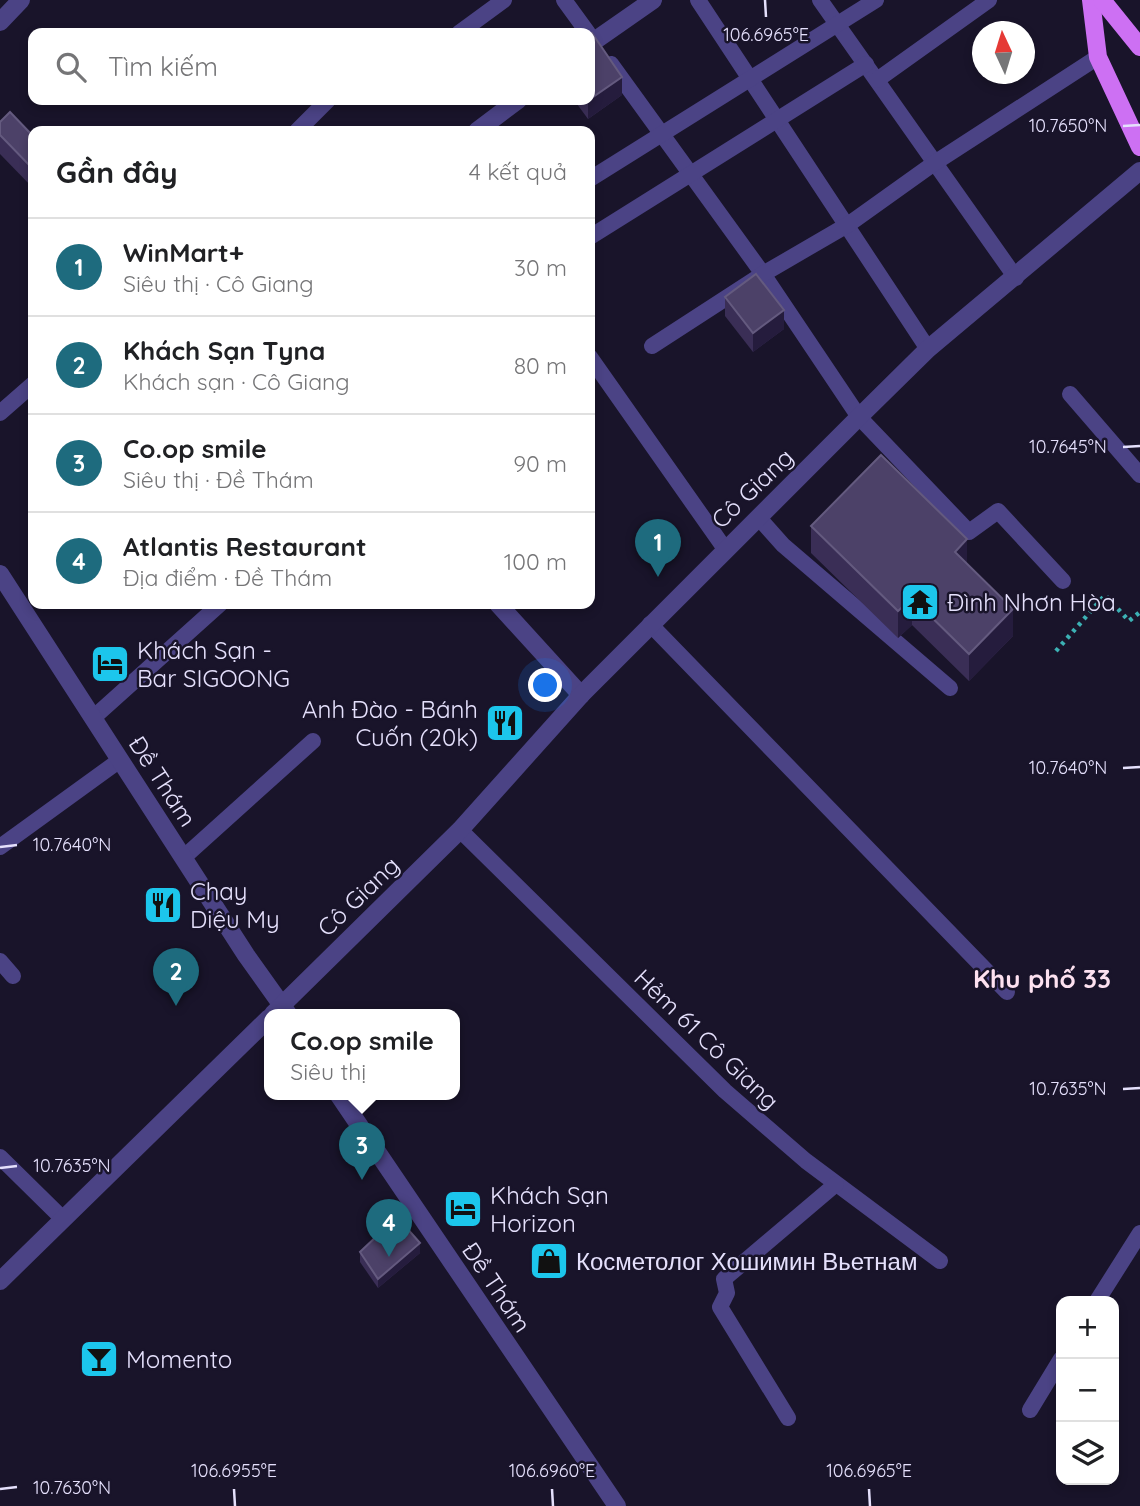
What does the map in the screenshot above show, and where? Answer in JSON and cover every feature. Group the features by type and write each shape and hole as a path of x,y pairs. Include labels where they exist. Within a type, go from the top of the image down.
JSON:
{"main road":[{"path":"1091,0 1098,57 1140,148"},
{"path":"1102,0 1139,45"}],"street":[{"path":"0,22 21,0"},
{"path":"595,35 653,0"},
{"path":"484,126 511,105"},
{"name":"Cô Giang","path":"283,1009 460,830 581,695 859,416 929,349 1140,171"},
{"name":"Ðề Thám","path":"0,574 280,1009"},
{"path":"503,609 581,695"},
{"path":"0,1281 264,1023"},
{"name":"Ðề Thám","path":"342,1100 617,1506"}],"lane":[{"path":"466,28 504,0"},
{"path":"564,0 583,28"},
{"path":"698,0 849,224 929,349"},
{"path":"820,0 933,164 1016,278"},
{"path":"595,176 876,0"},
{"path":"877,80 989,0"},
{"path":"595,45 762,274 859,416 969,532 998,511 1063,581"},
{"path":"652,346 762,274 849,224 933,164 1098,57"},
{"path":"595,234 866,64"},
{"path":"303,126 323,105"},
{"path":"595,364 725,549"},
{"path":"0,412 28,388"},
{"path":"1070,394 1140,475"},
{"path":"759,518 783,545 950,688"},
{"path":"93,718 214,609"},
{"path":"650,624 1007,992"},
{"path":"183,858 313,741"},
{"path":"0,847 120,760"},
{"name":"Hẻm 61 Cô Giang","path":"460,830 725,1091 836,1184 940,1261"},
{"path":"0,961 13,976"},
{"path":"0,1157 63,1219"},
{"path":"788,1418 720,1307 727,1293 724,1279 836,1184"},
{"path":"1100,1296 1140,1233"},
{"path":"1030,1410 1056,1367"}],"path":[{"path":"1056,651 1105,595 1129,621 1140,612"}],"building":[{"path":"595,37 622,77 595,96"},
{"path":"10,112 28,131 28,164 0,135 0,122"},
{"path":"756,274 784,310 753,333 725,297"},
{"name":"Đình Nhơn Hòa","path":"881,455 967,539 955,552 1013,609 969,654 912,598 898,611 811,526"},
{"path":"397,1217 420,1243 378,1279 360,1252"}],"place":[{"name":"WinMart+","path":"658,577"},
{"name":"Đình Nhơn Hòa","path":"920,602"},
{"name":"Khách Sạn - Bar SIGOONG","path":"110,664"},
{"name":"Anh Đào - Bánh Cuốn (20k)","path":"505,723"},
{"name":"Chay Diệu My","path":"163,905"},
{"name":"Khách Sạn Tyna","path":"176,1006"},
{"name":"Co.op smile","path":"362,1180"},
{"name":"Khách Sạn Horizon","path":"463,1209"},
{"name":"Atlantis Restaurant","path":"389,1257"},
{"name":"Косметолог Хошимин Вьетнам","path":"549,1261"},
{"name":"Momento","path":"99,1359"}],"district":[{"name":"Khu phố 33","path":"1042,978"}]}
